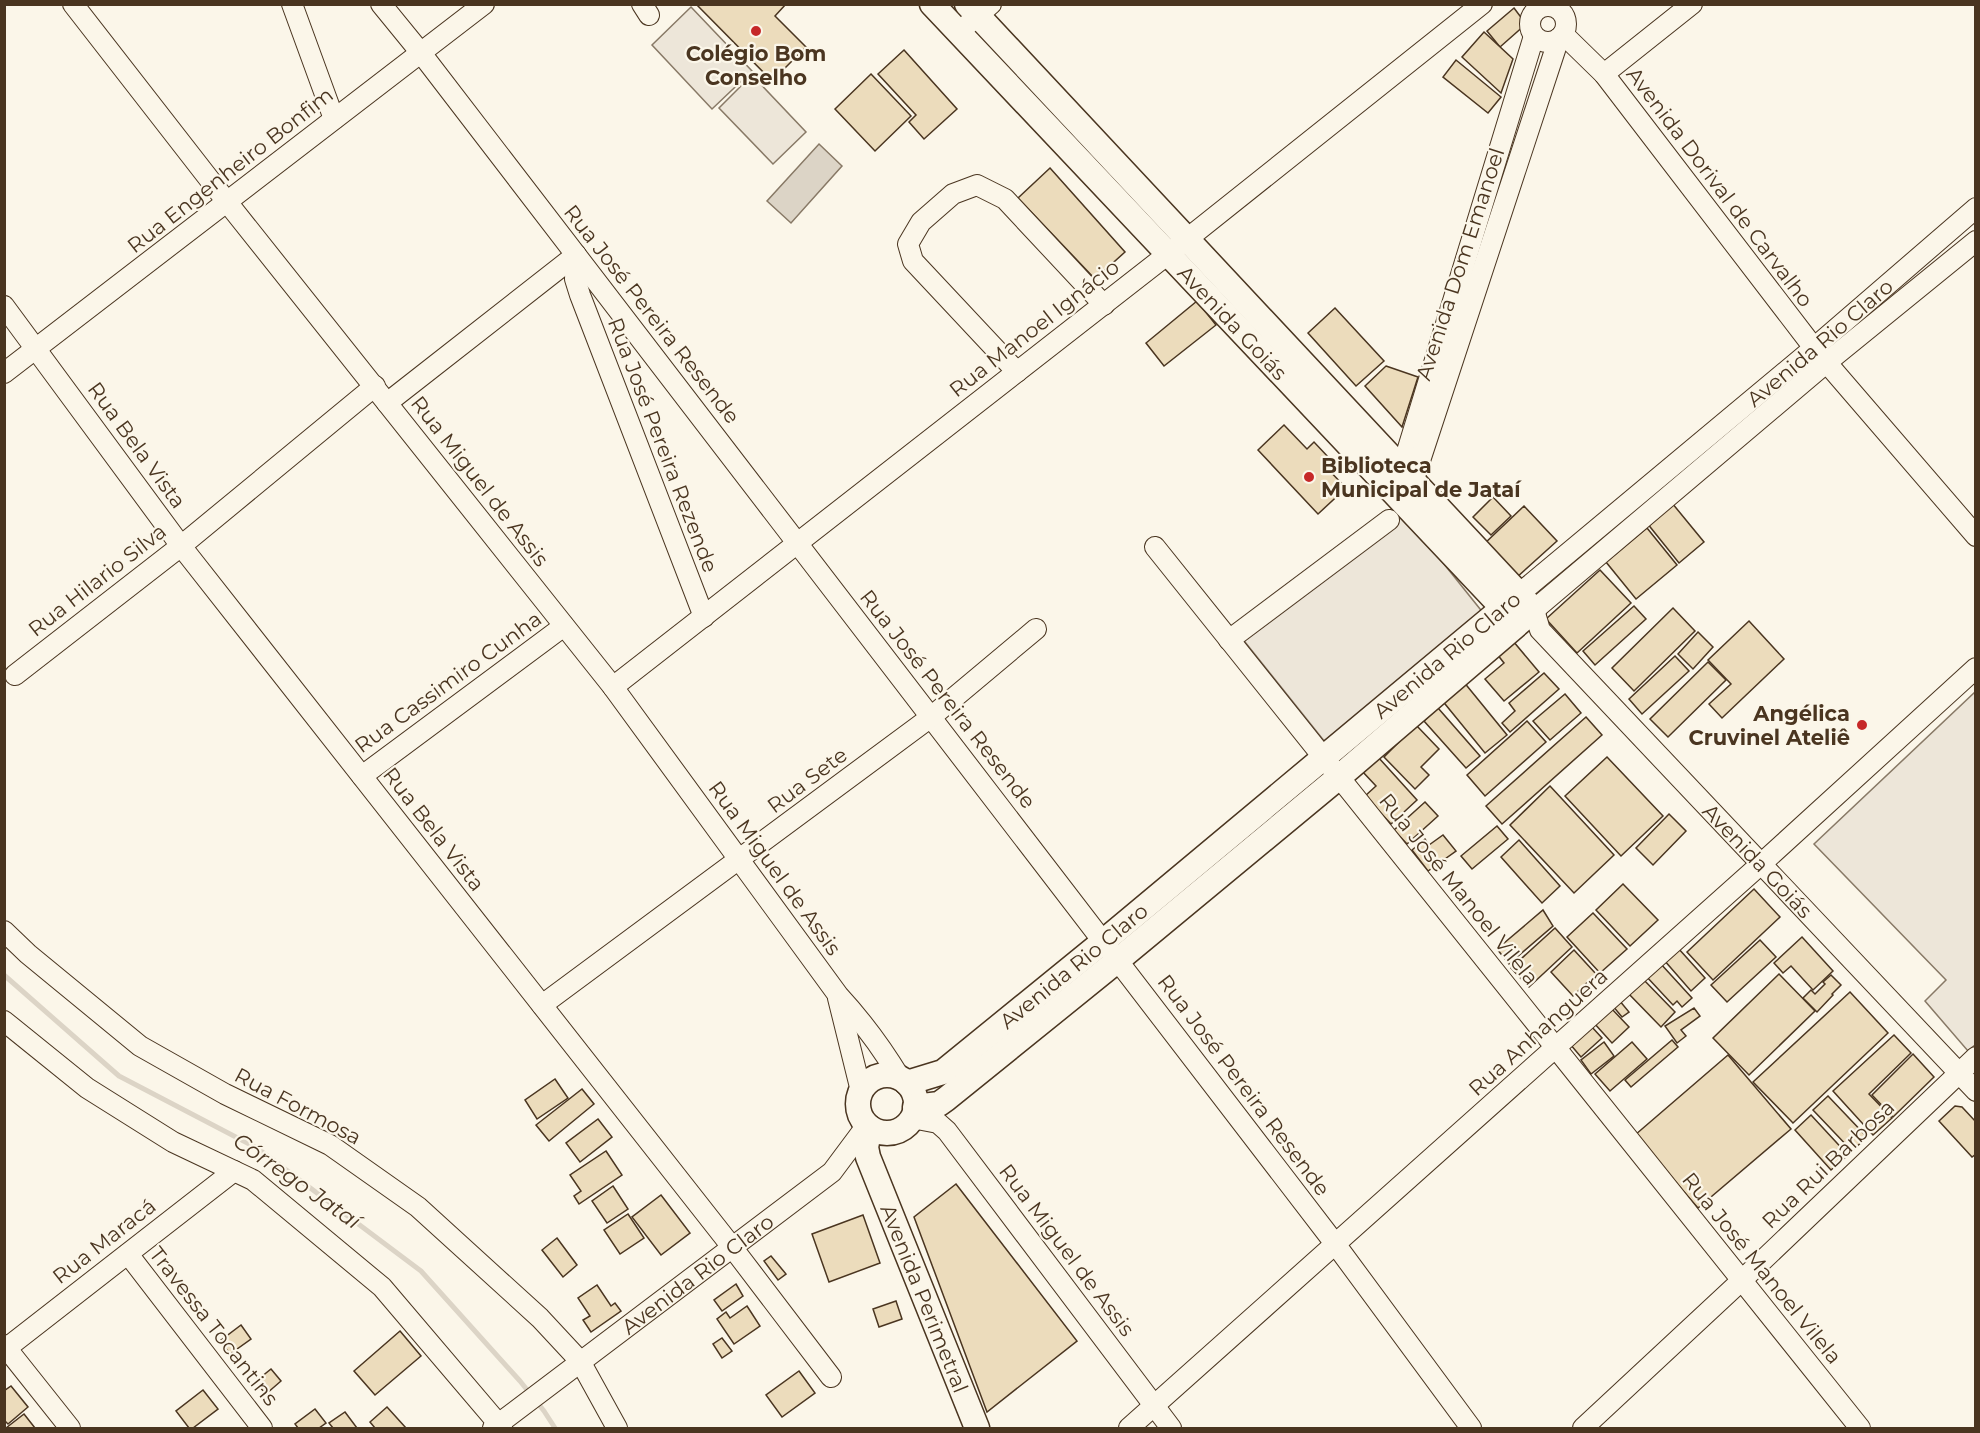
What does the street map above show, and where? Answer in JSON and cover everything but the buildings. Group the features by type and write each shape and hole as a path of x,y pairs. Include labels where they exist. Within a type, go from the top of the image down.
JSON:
{"main road":[{"name":"Avenida Goiás","path":"932,4 1177,247 1285,361 1408,476 1523,613"},
{"name":"Avenida Goiás","path":"978,8 1177,247"},
{"name":"Avenida Goiás","path":"1285,361 1395,506 1523,613"},
{"name":"Avenida Rio Claro","path":"1111,951 1323,759 1523,613"},
{"name":"Avenida Rio Claro","path":"914,1112 939,1104 946,1099 1032,1015 1111,951 1339,777 1523,613"},
{"name":"Avenida Rio Claro","path":"903,1081 943,1072 1032,1015"},
{"path":"883,1076 903,1081 914,1096 914,1112 901,1129 874,1128 860,1115 858,1107 861,1090 874,1078 883,1076"},
{"name":"Avenida Perimetral","path":"874,1128 866,1147 977,1428"}],"street":[{"name":"Rua Miguel de Assis","path":"73,4 227,202 613,687 838,995 880,1045 903,1081"},
{"path":"292,4 334,119"},
{"name":"Rua José Pereira Resende","path":"381,4 1111,951 1336,1245 1471,1428"},
{"name":"Rua Engenheiro Bonfim","path":"4,373 484,4"},
{"name":"Rua Manoel Ignácio","path":"613,687 1177,247 1482,4"},
{"path":"1604,74 1692,4"},
{"path":"1548,6 1558,10 1564,24 1548,42 1542,42 1534,36 1530,24 1535,8 1548,6"},
{"path":"958,32 978,8"},
{"name":"Avenida Dorival de Carvalho","path":"1564,24 1820,356 1976,536"},
{"name":"Avenida Dom Emanoel","path":"1395,506 1408,476 1564,24"},
{"name":"Avenida Dom Emanoel","path":"1408,476 1534,36"},
{"path":"1017,372 914,261 908,244 921,222 953,194 976,185 1005,199 1104,304"},
{"name":"Avenida Rio Claro","path":"1523,613 1617,540 1753,425 1820,356 1976,208"},
{"name":"Avenida Rio Claro","path":"1523,613 1603,524 1741,409 1820,356 1976,241"},
{"path":"387,403 576,255"},
{"name":"Rua José Pereira Rezende","path":"576,255 575,279 580,295 704,617"},
{"name":"Rua Bela Vista","path":"4,306 181,546 732,1247 831,1377"},
{"name":"Rua Hilario Silva","path":"15,675 181,546 375,386"},
{"path":"1741,409 1753,425"},
{"path":"1229,640 1395,506"},
{"path":"1603,524 1617,540"},
{"name":"Rua José Manoel Vilela","path":"1155,547 1860,1428"},
{"name":"Avenida Goiás","path":"1523,613 1976,1091"},
{"name":"Rua Cassimiro Cunha","path":"362,776 564,626"},
{"name":"Rua Sete","path":"542,1005 931,717 1036,628"},
{"name":"Rua Anhanguera","path":"1130,1428 1761,864 1976,668"},
{"name":"Rua Formosa","path":"4,931 28,954 140,1046 225,1094 330,1145 418,1207 540,1318 580,1361 616,1428"},
{"name":"Rua Miguel de Assis","path":"838,995 861,1090"},
{"path":"4,1021 87,1088 173,1142 253,1179 382,1287 498,1427"},
{"name":"Rua Rui Barbosa","path":"1583,1428 1976,1057"},
{"name":"Rua Miguel de Assis","path":"914,1112 938,1123 947,1131 1171,1428"},
{"name":"Avenida Rio Claro","path":"498,1427 580,1361 832,1172 874,1128"},
{"name":"Rua Maracá","path":"5,1348 234,1171"},
{"name":"Travessa Tocantins","path":"128,1254 262,1428"},
{"path":"5,1348 70,1428"}],"shaded area":[{"path":"691,7 752,71 712,109 652,45"},
{"path":"752,75 806,132 773,164 719,108"},
{"path":"819,144 842,166 791,223 767,201"},
{"path":"1400,509 1484,614 1325,742 1241,637"},
{"path":"1975,692 1976,1044 1968,1051 1925,1001 1946,980 1814,844"}],"waterway":[{"name":"Córrego Jataí","path":"4,975 119,1076 257,1148 421,1271 520,1381 555,1428"}],"place":[{"name":"Colégio Bom Conselho","path":"756,31"},
{"name":"Biblioteca Municipal de Jataí","path":"1309,477"},
{"name":"Angélica Cruvinel Ateliê","path":"1862,725"}]}
